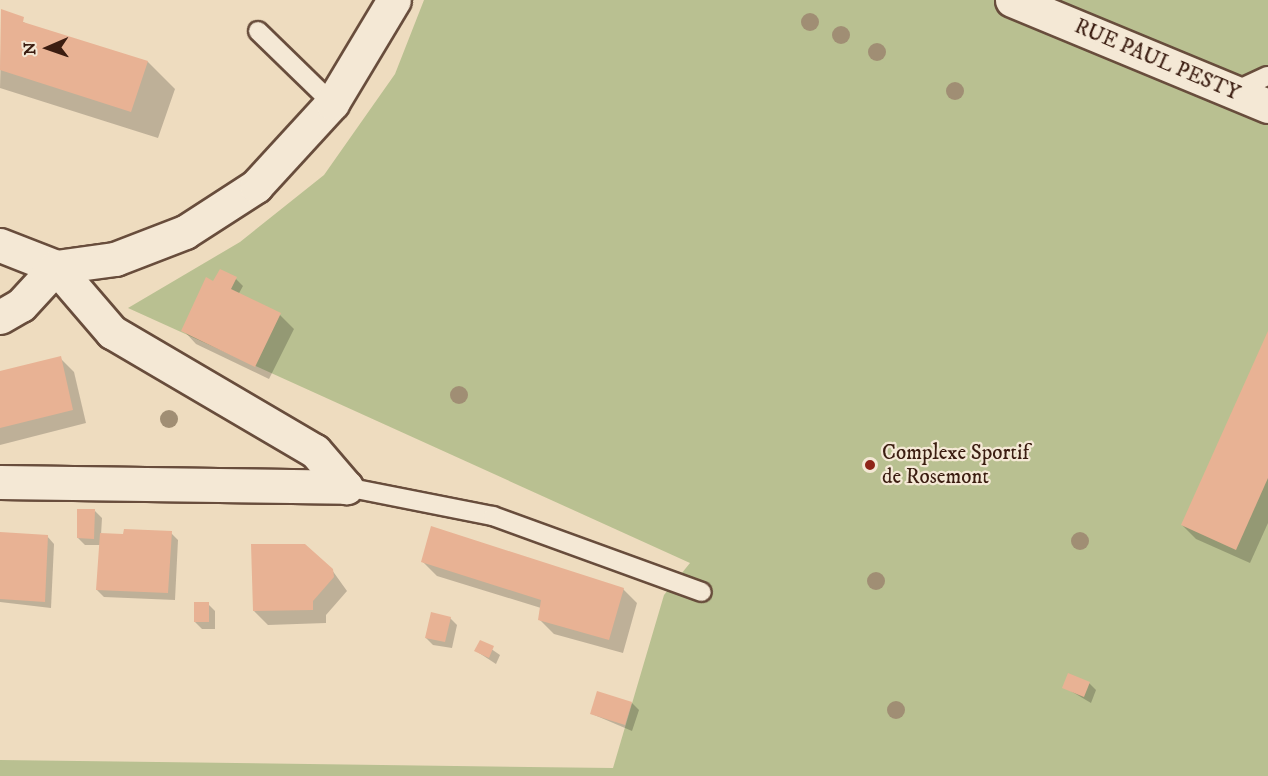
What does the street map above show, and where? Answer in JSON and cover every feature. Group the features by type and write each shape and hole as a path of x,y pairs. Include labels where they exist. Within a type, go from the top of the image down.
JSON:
{"street":[{"path":"0,317 21,305 56,267 115,259 185,232 256,186 332,103 394,0"},
{"name":"RUE PAUL PESTY","path":"1012,0 1268,106"},
{"path":"0,245 56,267 112,332 315,451 346,486"},
{"path":"0,482 346,486"}],"lane":[{"path":"258,31 332,103"},
{"path":"1233,92 1268,76"},
{"path":"346,486 493,516 702,592"}],"green space":[{"name":"Complexe Sportif de Rosemont","path":"424,0 1268,0 1268,776 0,776 0,760 613,768 664,595 690,563 128,308 240,242 324,175 395,74"}],"building":[{"path":"1,9 24,17 23,22 148,61 131,112 0,70"},
{"path":"220,269 237,277 231,289 281,313 255,367 181,331 206,277 213,281"},
{"path":"1268,331 1268,478 1236,550 1181,525"},
{"path":"61,356 73,410 0,428 0,371"},
{"path":"77,509 95,509 94,539 77,538"},
{"path":"431,526 624,588 609,640 538,620 541,600 421,562"},
{"path":"124,529 172,531 168,593 96,590 100,533 123,534"},
{"path":"0,532 48,535 45,602 0,599"},
{"path":"251,544 305,544 333,569 334,577 313,601 313,610 253,611"},
{"path":"194,602 209,602 209,622 194,622"},
{"path":"431,612 451,617 445,642 425,638"},
{"path":"480,640 494,646 489,658 474,651"},
{"path":"1068,673 1090,682 1084,697 1062,688"},
{"path":"597,691 632,702 625,725 590,714"}],"place":[{"name":"Complexe Sportif de Rosemont","path":"870,465"}]}
